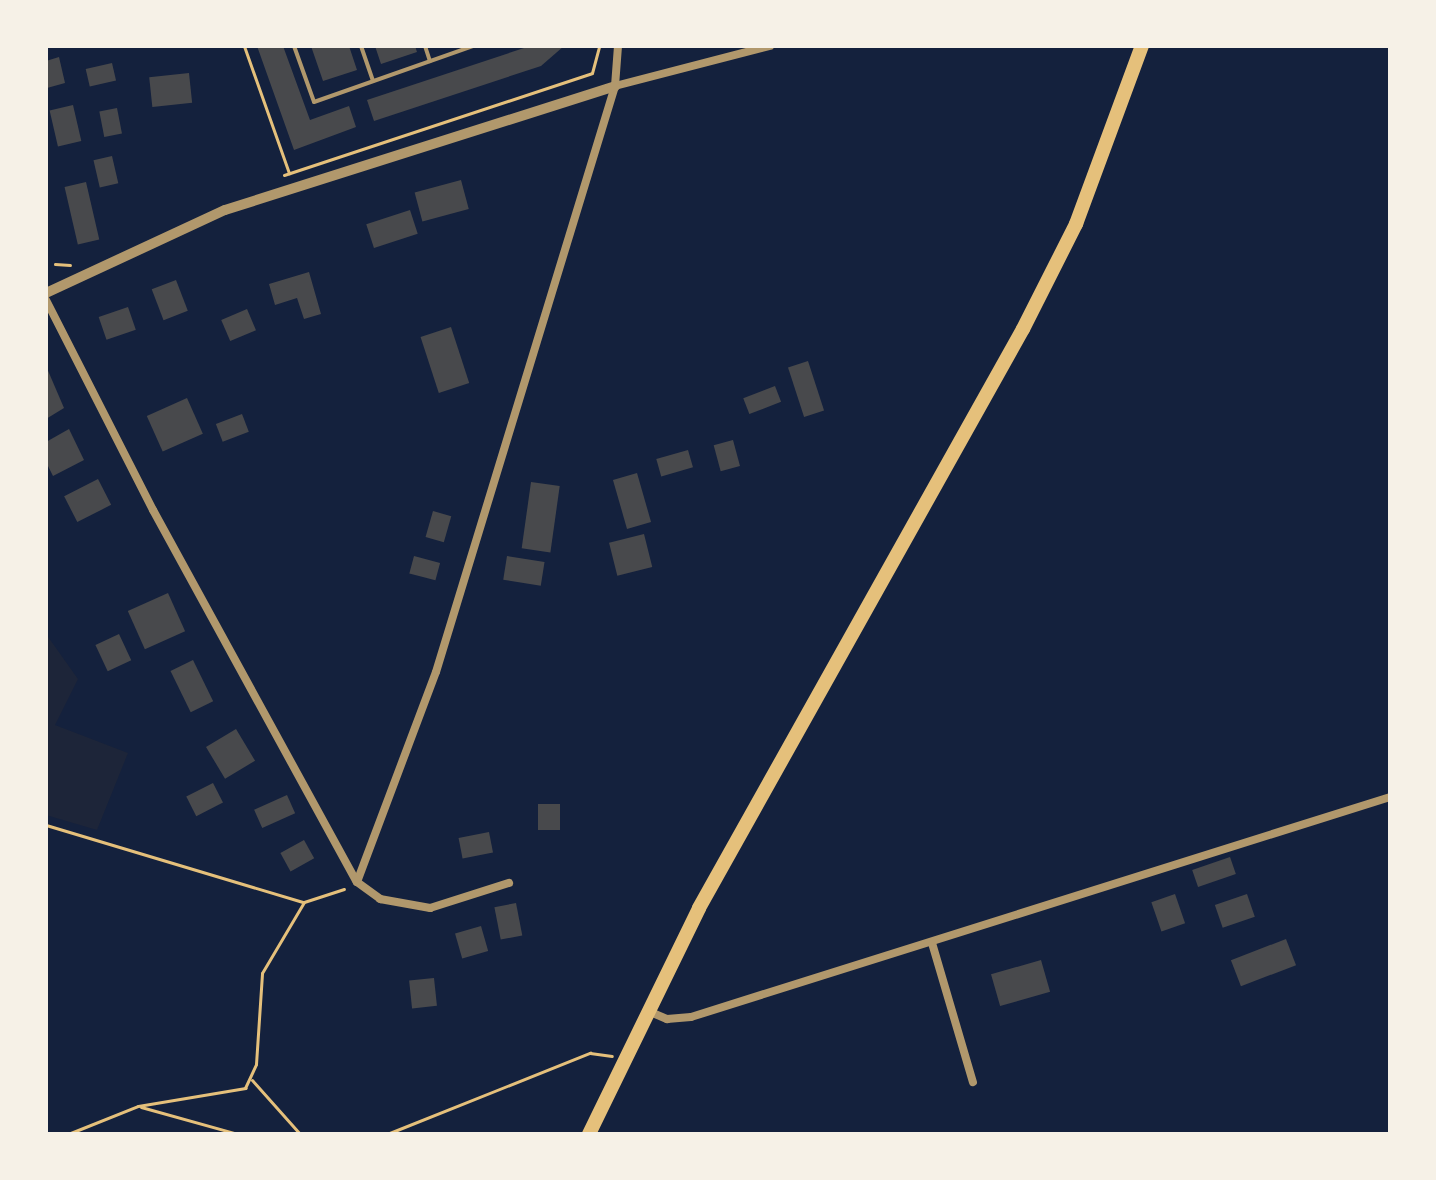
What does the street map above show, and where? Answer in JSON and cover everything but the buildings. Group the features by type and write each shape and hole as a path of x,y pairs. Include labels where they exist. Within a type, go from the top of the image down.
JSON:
{"highway":[{"path":"589,1134 699,908 1023,329 1076,224 1142,46"}],"street":[{"path":"357,882 436,672 615,86 618,46"},
{"path":"46,293 225,210 615,86 770,46"},
{"path":"46,300 139,484 357,882 380,899 430,908 509,883"},
{"path":"648,1011 667,1019 691,1017 1390,797"},
{"path":"932,943 973,1082"}],"lane":[{"path":"294,46 314,102 473,46"},
{"path":"361,46 373,81"},
{"path":"425,46 430,61"}],"path":[{"path":"244,46 295,187"},
{"path":"46,825 304,902 357,882"},
{"path":"68,1134 138,1106 245,1088 252,1080 262,973 304,902"},
{"path":"387,1134 590,1053 622,1061"},
{"path":"252,1080 300,1134"},
{"path":"138,1106 238,1134"}],"shaded area":[{"path":"46,634 78,679 55,725 128,753 97,830 46,815"}]}
